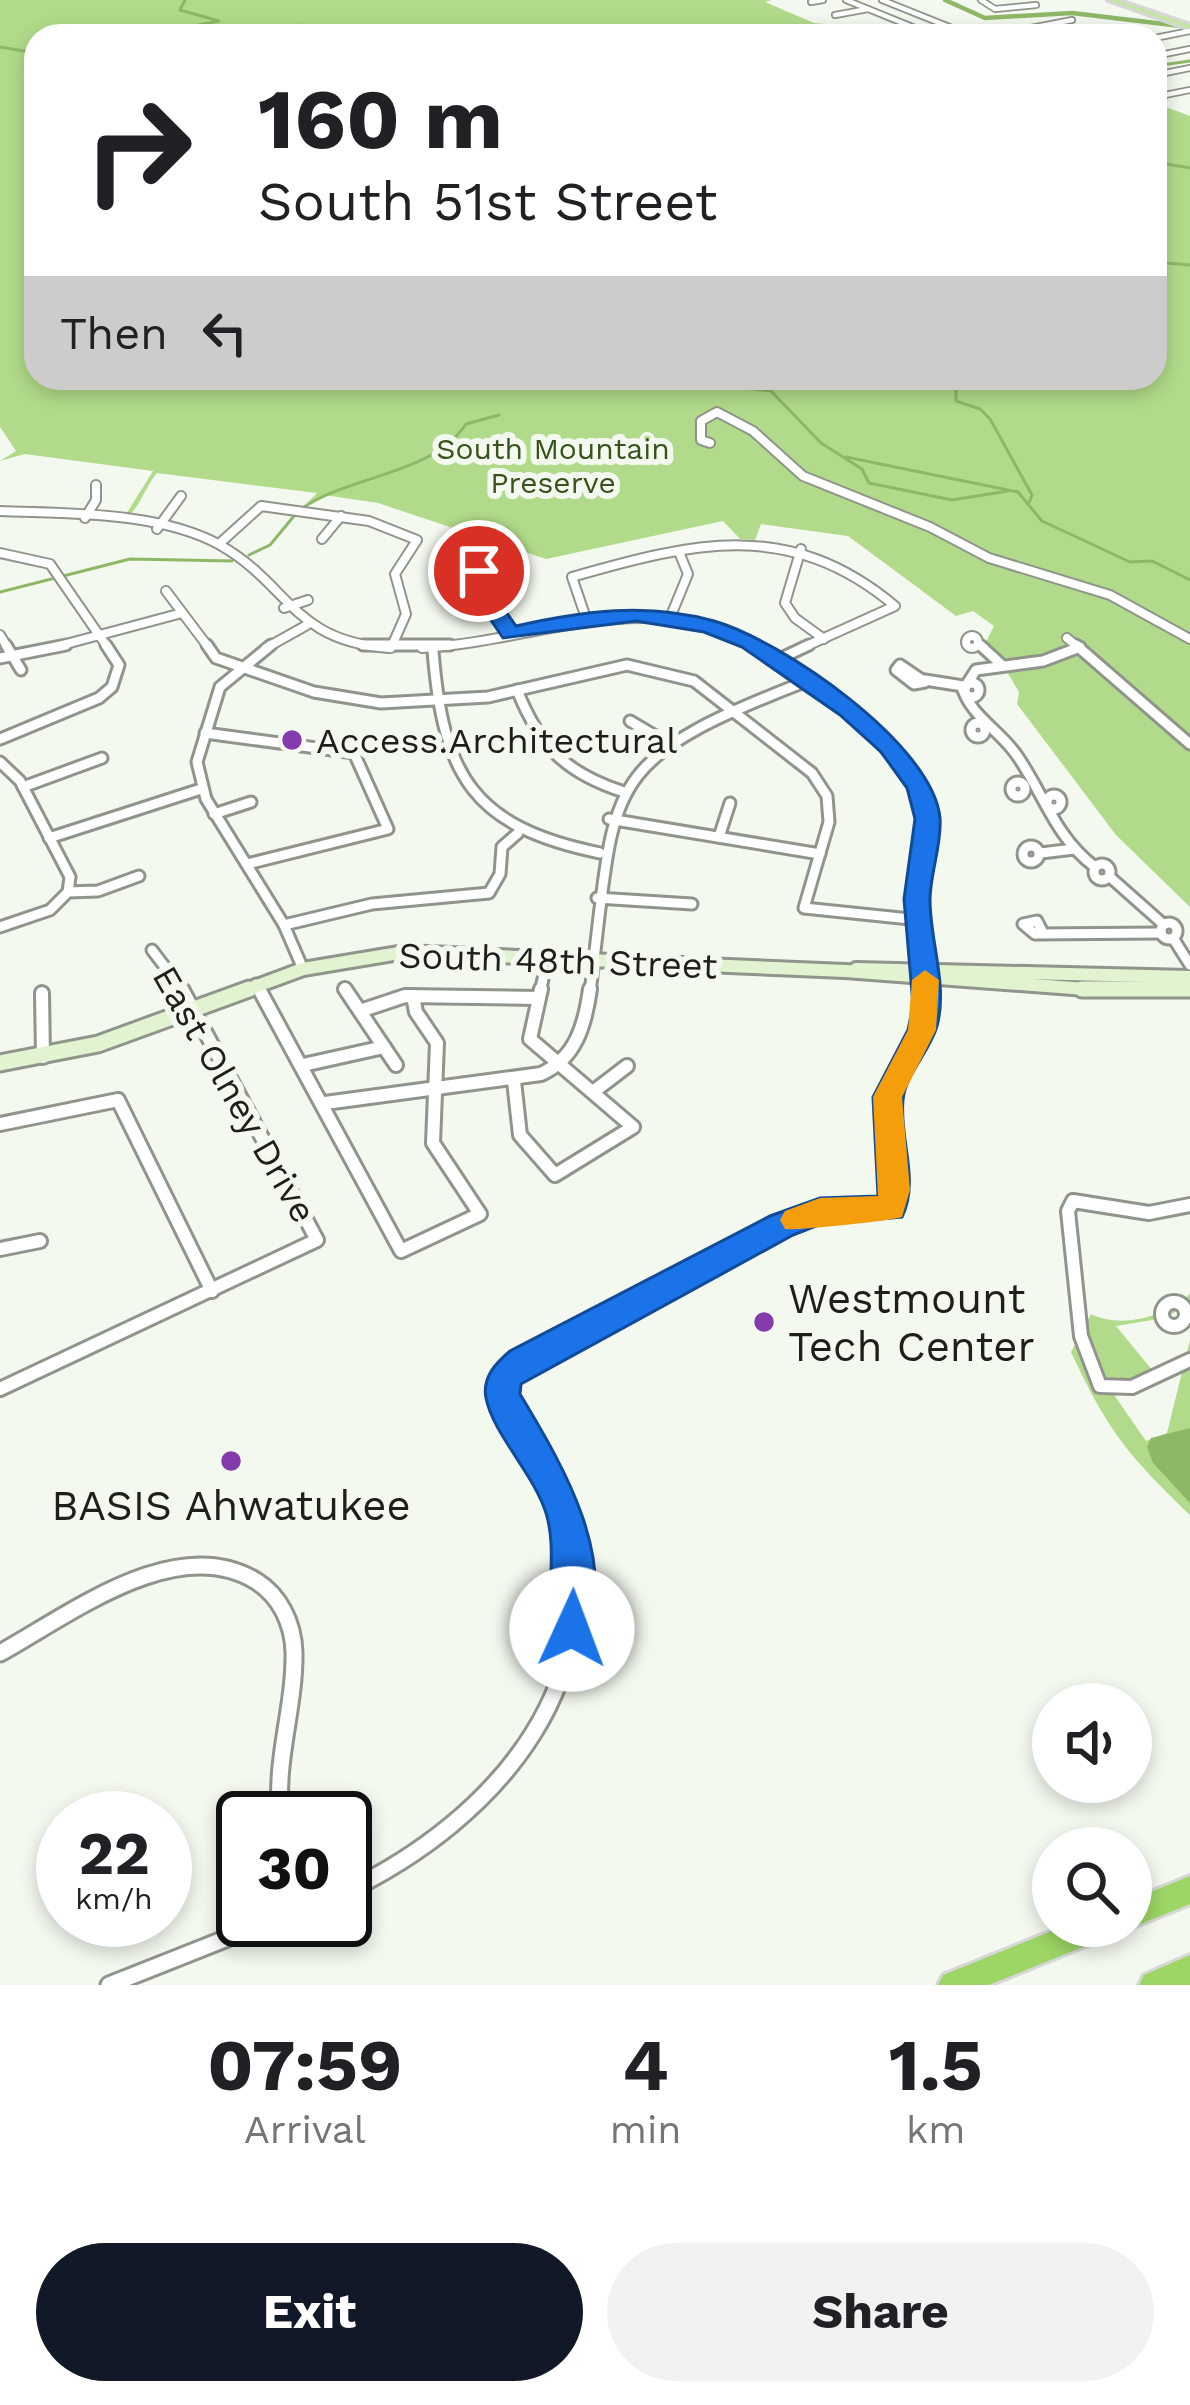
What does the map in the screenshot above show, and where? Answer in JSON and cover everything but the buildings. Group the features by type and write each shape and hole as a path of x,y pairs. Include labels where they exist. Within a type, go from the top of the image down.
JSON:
{"highway":[{"path":"1152,1905 1190,1890"},
{"path":"953,1985 1048,1947"},
{"path":"1154,1985 1190,1970"}],"main road":[{"path":"1116,0 1188,25"},
{"name":"South 48th Street","path":"0,1063 43,1057 303,969 429,951 1190,989"},
{"name":"South 48th Street","path":"924,974 1190,977"}],"street":[{"path":"811,2 823,0"},
{"path":"846,0 906,24"},
{"path":"881,0 941,24"},
{"path":"981,0 995,9 1036,5 1030,0"},
{"path":"835,15 868,9"},
{"path":"891,18 916,14"},
{"path":"1052,24 1072,20"},
{"path":"1167,36 1188,25"},
{"path":"1167,36 1190,47"},
{"path":"710,443 701,440 700,421 717,412 753,431 803,476 930,527 980,555 1110,595 1190,638"},
{"path":"85,518 96,500 96,485"},
{"path":"157,529 181,496"},
{"path":"219,544 262,506 341,516 417,540 395,563 392,576 406,614 392,649"},
{"path":"0,511 85,518 219,544 284,608 307,626 340,641 433,651 586,618 670,619 730,633 807,681 889,747 919,787 928,836 917,899 924,974 922,1030 888,1097 895,1190 891,1208 820,1211 782,1226 522,1361 504,1377 502,1396 553,1481 571,1543 573,1617 561,1677 537,1732 475,1814 423,1856 372,1880"},
{"path":"322,539 341,516"},
{"path":"586,618 572,577 735,542 801,549 838,561 895,606 777,660"},
{"path":"801,549 785,603 795,618 824,639"},
{"path":"670,619 688,574 679,552"},
{"path":"0,553 50,564 119,665 112,687 84,705 0,739"},
{"path":"479,571 480,589 511,634"},
{"path":"166,591 216,658 237,669 314,692 381,703 435,702 517,690 608,667 674,672 733,710 819,783 830,808 804,908 920,920"},
{"path":"284,608 308,600"},
{"path":"0,658 101,637 182,613"},
{"path":"303,969 284,925 201,789 197,761 214,697 237,669 307,626"},
{"path":"0,635 21,670"},
{"path":"1067,638 1190,744"},
{"path":"980,645 1003,666"},
{"path":"1080,647 1043,662 976,670 963,687 966,702 1045,803 1074,850 1095,867 1110,869 1110,878 1165,932 1190,965"},
{"path":"433,651 441,739 465,788 518,833 600,853"},
{"path":"926,680 963,687"},
{"path":"325,1102 370,1090 514,1082 560,1065 577,1047 587,1012 600,853 609,819 624,792 644,764 669,744 733,710 807,681"},
{"path":"112,687 128,693"},
{"path":"517,690 538,744 557,765 624,792"},
{"path":"630,721 669,744"},
{"path":"205,733 354,753 388,830 248,864"},
{"path":"23,787 102,758"},
{"path":"0,762 23,787 70,877 68,892 50,910 0,927"},
{"path":"50,838 201,789"},
{"path":"214,814 251,802"},
{"path":"719,837 730,803"},
{"path":"609,819 820,854"},
{"path":"284,925 372,904 489,893 500,874 502,848 518,833"},
{"path":"1040,853 1074,850"},
{"path":"68,892 98,891 139,876"},
{"path":"597,898 692,904"},
{"path":"1042,931 1165,932"},
{"name":"East Olney Drive","path":"152,950 194,1009 317,1240 212,1291"},
{"path":"514,1082 520,1135 555,1174 633,1127 530,1039 543,979"},
{"path":"256,984 325,1102 322,1112 401,1251 480,1214 433,1143 436,1043 416,1012 413,996"},
{"path":"345,988 396,1065"},
{"path":"42,993 43,1057"},
{"path":"360,1011 413,996 538,998"},
{"path":"304,1065 384,1047"},
{"path":"592,1092 627,1066"},
{"path":"0,1124 118,1100 212,1291 0,1389"},
{"path":"1190,1205 1149,1213 1073,1201 1068,1211 1076,1308 1100,1387 1132,1387 1190,1360"},
{"path":"0,1249 40,1241"},
{"path":"0,1653 172,1567 216,1565 266,1586 292,1631 282,1791"},
{"path":"109,1985 216,1943"}],"green space":[{"name":"South Mountain Preserve","path":"0,0 772,0 765,2 825,24 24,24 24,390 1167,390 1167,107 1190,116 1190,907 1116,835 1017,704 1019,692 1001,662 984,646 994,626 973,611 956,616 848,536 761,524 755,540 740,539 723,521 546,559 378,503 324,495 311,504 307,503 317,493 157,473 123,519 153,471 25,454 0,461 16,451 0,427"},
{"path":"1190,1294 1190,1304 1164,1318 1116,1326 1157,1376 1110,1389 1146,1441 1167,1433 1190,1340 1190,1515 1121,1440 1071,1352 1091,1314 1116,1320 1142,1318"}],"shaded area":[{"path":"1190,1428 1190,1503 1153,1463 1147,1447 1151,1438"}],"waterway":[{"path":"185,0 180,10 219,21 204,24"},
{"path":"945,0 985,18 1072,13 1164,24"},
{"path":"1167,24 1181,26"},
{"path":"0,47 24,51"},
{"path":"1167,64 1190,61"},
{"path":"1167,164 1190,168"},
{"path":"1167,263 1190,265"},
{"path":"763,390 771,391 821,443 862,469 869,483 952,500 1008,491"},
{"path":"956,390 956,401 980,409 990,419 1032,495 1029,503"},
{"path":"301,509 412,464 451,441 466,424 499,415"},
{"path":"846,457 1018,492 1042,521 1130,562 1152,561 1190,580"},
{"path":"249,555 270,545 294,516"},
{"path":"0,592 130,559 232,561"}],"slow traffic":[{"path":"796,1220 820,1211 891,1208 895,1190 886,1133 888,1097 922,1030 925,980"}],"place":[{"name":"Access.Architectural","path":"292,740"},
{"name":"Westmount Tech Center","path":"764,1322"},
{"name":"BASIS Ahwatukee","path":"231,1461"}],"route":[{"path":"479,571 480,589 511,634 597,616 636,615 708,626 749,642 848,710 889,747 919,787 928,819 917,899 927,1005 922,1030 888,1097 886,1133 895,1190 891,1208 820,1211 782,1226 522,1361 504,1377 502,1396 553,1481 566,1518 574,1565 572,1629"}]}
